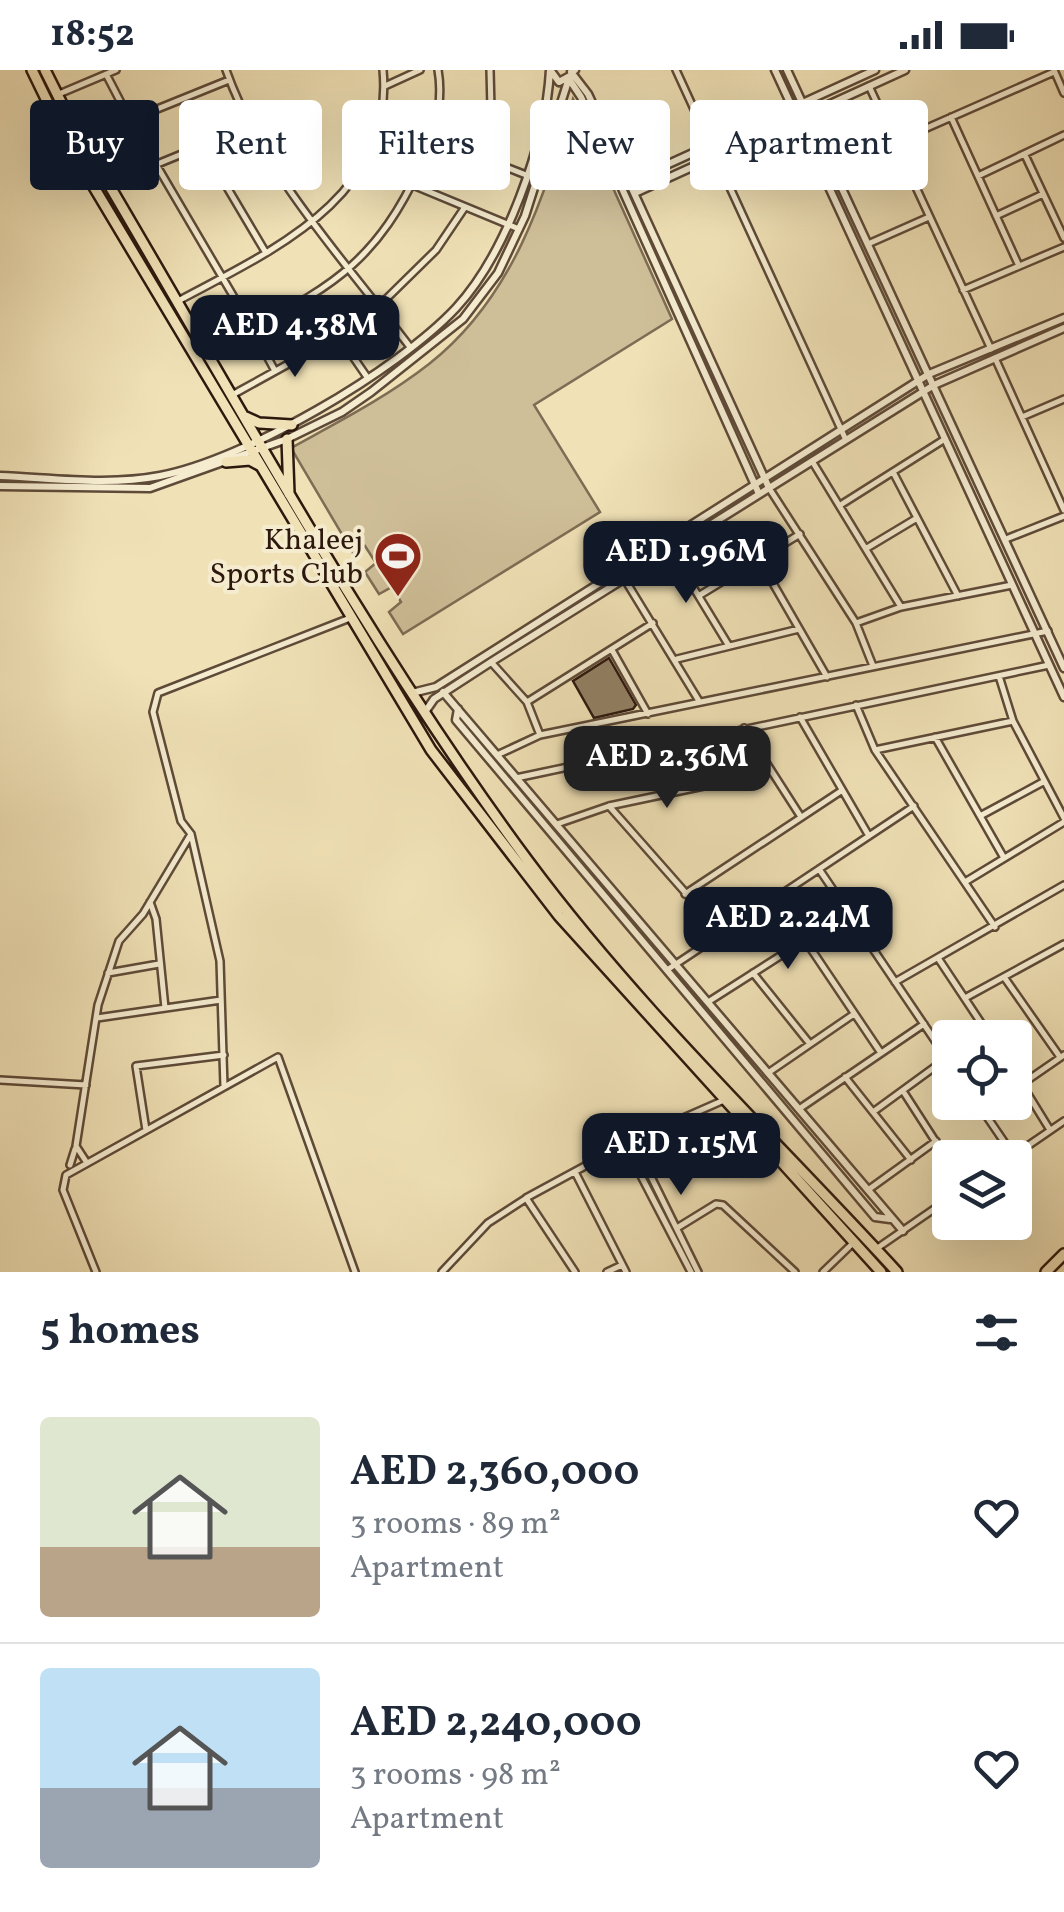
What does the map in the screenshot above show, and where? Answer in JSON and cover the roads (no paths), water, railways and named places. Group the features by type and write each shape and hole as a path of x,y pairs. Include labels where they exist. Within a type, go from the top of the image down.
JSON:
{"main road":[{"path":"32,70 66,142 412,694 562,905 897,1272"},
{"path":"45,70 56,95 234,394 263,467 431,750 560,916 881,1272"},
{"path":"244,416 259,423 292,425"},
{"path":"287,440 289,496"},
{"path":"226,462 250,460 263,467"},
{"path":"1046,1272 1064,1254"}],"street":[{"path":"56,95 116,70"},
{"path":"226,70 238,100"},
{"path":"383,70 384,100"},
{"path":"384,86 420,70"},
{"path":"438,70 439,100"},
{"path":"490,70 491,100"},
{"path":"550,70 556,80 572,72"},
{"path":"0,486 150,488 226,462 256,446 368,378 410,347 455,308 479,277 507,224 526,175 550,70"},
{"path":"676,70 690,101"},
{"path":"775,70 788,100"},
{"path":"788,70 801,100"},
{"path":"809,100 875,70"},
{"path":"839,100 905,70"},
{"path":"928,128 1054,71 1064,94"},
{"path":"0,476 134,480 166,475 287,440 342,412 463,319 498,273 519,229 572,72"},
{"path":"572,72 591,100"},
{"path":"572,72 759,494"},
{"path":"106,74 120,100"},
{"path":"159,108 229,80"},
{"path":"870,86 876,100"},
{"path":"951,118 1019,266"},
{"path":"978,176 1064,135"},
{"path":"1025,156 1064,238"},
{"path":"634,193 690,167"},
{"path":"510,169 526,175"},
{"path":"159,171 276,371"},
{"path":"178,300 315,222 342,189"},
{"path":"228,190 266,253"},
{"path":"293,190 410,347"},
{"path":"252,328 312,298 350,270 394,220 409,190"},
{"path":"425,190 519,229"},
{"path":"633,190 762,477 856,623 874,667"},
{"path":"731,190 847,434 844,441"},
{"path":"831,190 1064,697"},
{"path":"843,190 1064,668"},
{"path":"917,190 1064,513 1006,539"},
{"path":"996,216 1043,194"},
{"path":"379,306 436,250 466,206"},
{"path":"868,244 930,217"},
{"path":"963,290 1064,247"},
{"path":"312,298 368,378"},
{"path":"424,712 491,662 934,384 1064,318"},
{"path":"412,694 436,687 918,380 1064,328"},
{"path":"234,394 339,336"},
{"path":"1022,418 1064,400"},
{"path":"841,504 945,439"},
{"path":"724,447 734,441"},
{"path":"812,461 902,607"},
{"path":"893,472 958,596"},
{"path":"866,548 917,518"},
{"path":"700,594 800,534"},
{"path":"670,549 729,646"},
{"path":"759,558 826,677"},
{"path":"619,570 699,700"},
{"path":"856,623 902,607 1012,585"},
{"path":"224,1087 220,961 191,834 180,821 153,712 158,693 353,617"},
{"path":"527,702 654,623"},
{"path":"677,659 799,629"},
{"path":"497,755 540,735 1048,631"},
{"path":"612,650 648,714"},
{"path":"491,662 527,702 540,735"},
{"path":"516,778 1050,665"},
{"path":"965,882 1064,820 1013,721 999,676"},
{"path":"436,687 446,694 903,1231"},
{"path":"856,705 875,750 995,926"},
{"path":"458,709 456,720 875,1217 891,1219"},
{"path":"800,716 869,836"},
{"path":"875,750 1013,721"},
{"path":"744,728 802,816"},
{"path":"935,737 1004,858"},
{"path":"557,824 609,806 770,772"},
{"path":"980,816 1044,781"},
{"path":"685,894 841,791"},
{"path":"609,806 721,933"},
{"path":"667,970 914,806"},
{"path":"70,1166 97,1018 119,941 150,902 191,834"},
{"path":"819,868 932,1036"},
{"path":"895,982 1064,885"},
{"path":"150,902 156,919 165,1008"},
{"path":"708,1002 848,912"},
{"path":"805,940 881,1053"},
{"path":"965,998 1064,944"},
{"path":"938,958 979,1020"},
{"path":"108,973 159,964"},
{"path":"753,973 810,1044"},
{"path":"1004,977 1062,1056 1032,1077"},
{"path":"97,1018 221,1000"},
{"path":"768,1072 854,1014"},
{"path":"799,1109 924,1024"},
{"path":"146,1130 136,1066 224,1055"},
{"path":"96,1272 62,1190 66,1175 278,1057 355,1272"},
{"path":"873,1112 932,1071"},
{"path":"845,1077 910,1160"},
{"path":"0,1080 86,1085"},
{"path":"902,1090 935,1140"},
{"path":"442,1272 488,1222 526,1198 633,1140 724,1100"},
{"path":"1032,1100 1050,1130"},
{"path":"1032,1142 1064,1121"},
{"path":"633,1140 695,1272"},
{"path":"625,1144 695,1272"},
{"path":"868,1190 932,1144"},
{"path":"76,1146 88,1162"},
{"path":"574,1171 626,1272"},
{"path":"526,1198 575,1272"},
{"path":"677,1228 716,1204 723,1205 795,1272"},
{"path":"876,1249 932,1211"},
{"path":"823,1272 853,1242"},
{"path":"607,1272 622,1264"}],"place":[{"name":"Khaleej Sports Club","path":"398,598"}]}
